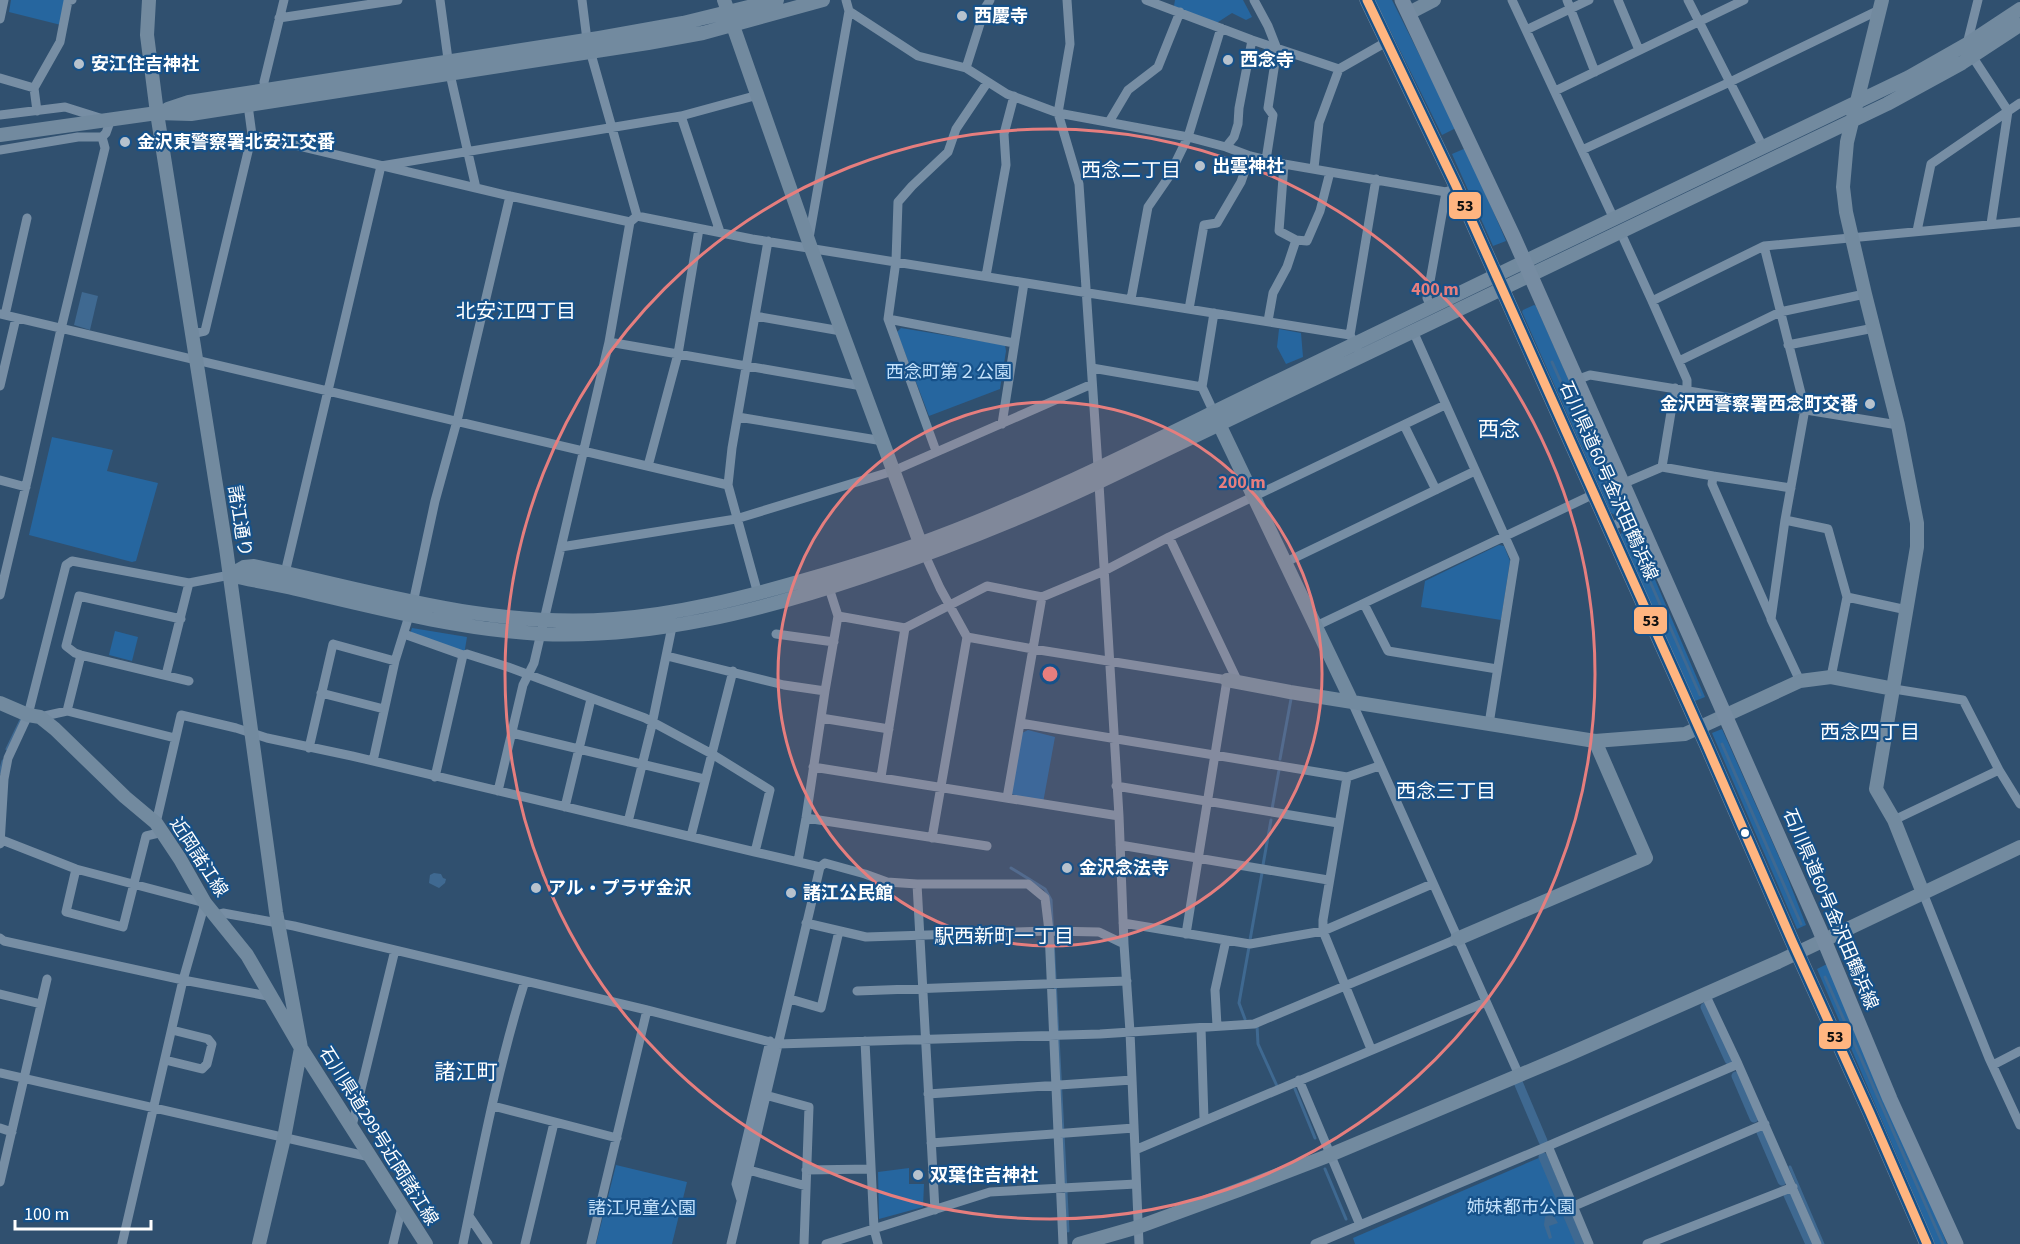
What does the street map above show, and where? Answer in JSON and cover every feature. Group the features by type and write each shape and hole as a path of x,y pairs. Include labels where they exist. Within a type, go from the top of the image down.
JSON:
{"main road":[{"name":"石川県道60号金沢田鶴浜線","path":"1366,0 1388,41 1451,190 1499,282 1927,1244"},
{"name":"石川県道60号金沢田鶴浜線","path":"1405,7 1527,269 1824,940 1890,1099 1956,1244"}],"street":[{"path":"0,19 4,0"},
{"path":"37,111 34,88 60,42 68,1 72,0"},
{"name":"諸江通り","path":"149,0 147,35 158,113 230,575 278,923 301,1048"},
{"path":"266,96 264,82 284,0"},
{"path":"279,18 398,0"},
{"path":"440,0 449,68 476,188"},
{"path":"498,791 527,675 534,663 609,342 633,219 612,128 589,46 582,0"},
{"path":"158,113 189,102 266,96 589,46 777,0"},
{"path":"729,13 823,0"},
{"path":"810,243 849,11 846,0"},
{"path":"966,68 990,0"},
{"path":"1067,0 1070,44 1058,113 1079,184 1119,816 1139,1244"},
{"path":"1146,0 1171,4 1180,12 1252,40 1339,69"},
{"path":"1254,0 1278,49 1268,108 1274,115 1266,160"},
{"path":"1405,7 1434,0"},
{"path":"1512,0 1679,360 1687,381 1687,390"},
{"path":"1526,30 1569,4 1589,0"},
{"path":"1618,0 1639,50"},
{"path":"1688,0 1763,147"},
{"path":"1554,91 1744,0"},
{"path":"1978,0 1970,50 2008,111 1991,224"},
{"path":"1569,4 1595,72"},
{"path":"1582,150 1730,82 1881,5"},
{"path":"1881,5 1847,142 1843,187 1865,294 1898,425 1917,523 1917,547 1876,789 1894,820 1993,1065 2019,1122"},
{"path":"674,619 1000,526 1099,482 1216,418 1431,307 1499,282 1690,190 1852,120 1929,82 2020,9"},
{"path":"849,11 918,56 966,68 987,83 1058,113 1188,136 1250,156 1284,164 1451,190 1427,298 1431,307"},
{"path":"1109,122 1128,90 1158,67 1180,12"},
{"path":"729,13 893,471 923,549 967,637 932,838"},
{"path":"1690,190 1763,147 2020,25"},
{"path":"1131,299 1148,207 1168,178 1188,136 1221,28"},
{"path":"1226,147 1234,137 1238,124 1252,40"},
{"path":"1314,168 1319,123 1339,69 1388,41"},
{"path":"0,78 34,88"},
{"path":"936,451 888,319 896,261 898,202 948,153 956,129 987,83"},
{"path":"381,166 681,116 758,95"},
{"path":"0,135 158,113 191,114 248,105 266,96"},
{"path":"986,276 1006,165 1004,134 1014,96"},
{"path":"1917,231 1931,164 2020,103"},
{"path":"192,334 205,331 252,135 248,105"},
{"path":"0,115 65,107 108,120"},
{"path":"681,116 720,232"},
{"path":"0,150 78,137 102,137 106,133 108,120"},
{"path":"252,135 510,196 633,219 768,241 810,243 896,261 1024,283 1268,321 1355,345 1413,331 1499,282"},
{"path":"0,595 105,148 102,137"},
{"path":"1190,309 1204,225 1216,224 1241,182 1250,156"},
{"path":"1284,164 1279,231 1296,240 1307,241 1320,211 1330,172"},
{"path":"285,573 381,166"},
{"path":"1355,345 1376,179"},
{"path":"373,761 395,661 404,634 435,501 457,421 510,196"},
{"path":"27,218 3,315 728,485"},
{"path":"1652,301 1764,246 2020,222"},
{"path":"648,466 678,354 699,229"},
{"path":"1268,321 1273,293 1287,267 1296,240"},
{"path":"758,594 728,485 768,241"},
{"path":"1764,246 1805,409 1785,520 1771,619"},
{"path":"1002,424 1024,283"},
{"path":"1679,360 1780,312 1865,294"},
{"path":"1215,312 1202,387 1352,702 1519,1075"},
{"path":"755,316 841,331"},
{"path":"0,386 16,318"},
{"path":"888,319 1014,343"},
{"path":"1788,345 1874,328"},
{"path":"1413,331 1515,559 1489,724"},
{"path":"609,342 862,386"},
{"path":"1092,368 1202,387"},
{"path":"1576,380 1590,375 1898,425"},
{"path":"561,547 736,519 893,471 1092,384"},
{"path":"1662,467 1674,388"},
{"path":"838,616 905,628 987,586 1042,597 1104,571 1169,537 1446,405"},
{"path":"738,417 883,441"},
{"path":"122,1244 183,980 205,903 76,869 1,842 4,779 8,758 34,716 66,565 72,561 189,583 230,575 244,567 254,566 471,627 542,627 587,634 761,607 829,588 923,549 1098,467 1216,418"},
{"path":"1404,425 1436,490"},
{"path":"1622,484 1662,467 1791,488"},
{"path":"1286,562 1475,471"},
{"path":"1713,476 1712,484 1800,681"},
{"path":"0,480 26,487"},
{"path":"1316,626 1594,494"},
{"path":"1609,528 1635,515"},
{"path":"1785,520 1828,529 1847,597 1832,677"},
{"path":"1169,537 1232,681 1215,755 1186,934"},
{"path":"230,575 410,609"},
{"path":"166,675 189,583"},
{"path":"798,861 838,616 829,588"},
{"path":"180,619 79,596 66,645 81,655 189,681"},
{"path":"1007,798 1042,597"},
{"path":"1847,597 1907,610"},
{"path":"1364,604 1388,651 1497,669"},
{"path":"628,822 674,619"},
{"path":"880,777 905,628"},
{"path":"404,634 463,655 467,654 508,667 652,722 712,754 770,790 755,852"},
{"path":"776,634 834,642"},
{"path":"967,637 1033,650 1595,741 1685,734 1800,681 1832,677 1963,700 1999,770 2020,804"},
{"path":"309,748 333,644 395,661"},
{"path":"67,711 81,655"},
{"path":"435,777 463,655"},
{"path":"667,656 733,671 784,686 825,691"},
{"path":"691,836 733,671"},
{"path":"321,693 384,709"},
{"path":"565,807 591,699"},
{"name":"近岡諸江線","path":"0,703 34,716 55,729 124,797 160,828 205,903 247,955 301,1048"},
{"path":"34,716 67,711 175,738"},
{"path":"76,869 66,912 123,927 146,836 160,828 181,715 309,748 373,761 820,867"},
{"path":"821,718 889,729"},
{"path":"1020,723 1347,777 1379,766"},
{"path":"512,733 704,780"},
{"path":"215,915 223,912 278,923 774,1042 1130,1032 1254,1024 1646,858 1595,741"},
{"path":"813,767 1119,816"},
{"path":"1894,820 1999,770"},
{"path":"1347,777 1328,880 1323,931 1371,1049"},
{"path":"1116,786 1338,823"},
{"path":"806,818 987,846"},
{"path":"1120,845 1328,880"},
{"path":"1079,1244 1138,1227 1330,1155 1571,1054 1797,953 2020,847"},
{"path":"731,1244 749,1170 755,1126 774,1042 790,999 820,867 825,863 887,882 1028,884 1045,898 1053,931 1064,1187 1064,1244"},
{"path":"917,884 935,1210"},
{"path":"1123,923 1250,944 1323,931 1432,884"},
{"path":"806,924 866,937 1053,931 1099,932 1124,945"},
{"path":"790,999 821,1008 839,931"},
{"path":"0,938 4,941 183,980 273,997"},
{"path":"1217,1026 1215,990 1226,940"},
{"path":"352,1126 394,950"},
{"path":"0,1182 47,979"},
{"path":"463,1244 492,1106 515,1011 525,981"},
{"path":"857,992 1127,981"},
{"path":"0,994 41,1004"},
{"path":"1705,994 1817,1244"},
{"path":"1135,1150 1486,1002"},
{"path":"591,1244 647,1010"},
{"path":"1201,1028 1204,1119"},
{"path":"165,1060 202,1069 207,1064 212,1044 208,1039 172,1030"},
{"path":"865,1041 874,1229 878,1244"},
{"path":"259,1244 284,1138 301,1048"},
{"name":"石川県道299号近岡諸江線","path":"301,1048 426,1244"},
{"path":"1993,1065 2020,1051"},
{"path":"1315,1244 1738,1064"},
{"path":"0,1073 370,1157"},
{"path":"928,1094 1132,1080"},
{"path":"1299,1080 1360,1225"},
{"path":"762,1094 809,1107 804,1244"},
{"path":"492,1106 617,1138"},
{"path":"525,1244 554,1123"},
{"path":"1574,1206 1765,1124"},
{"path":"741,1200 736,1184 755,1126"},
{"path":"0,1128 12,1132"},
{"path":"931,1143 1134,1128"},
{"path":"1548,1146 1589,1244"},
{"path":"806,1170 871,1169"},
{"path":"749,1170 806,1186"},
{"path":"826,1244 990,1192 1136,1184"},
{"path":"1647,1244 1792,1187"},
{"path":"393,1244 402,1207"},
{"path":"469,1216 488,1244"}],"green space":[{"path":"11,0 65,0 61,25 9,12"},
{"path":"1175,0 1243,0 1252,17 1246,20 1232,13 1212,26 1173,12"},
{"path":"1375,0 1392,0 1456,128 1442,135"},
{"path":"1466,148 1506,241 1493,246 1452,154"},
{"path":"1534,305 1625,507 1623,511 1615,515 1611,513 1522,312"},
{"name":"西念町第２公園","path":"901,328 1005,345 1000,389 929,416 897,332"},
{"path":"1279,329 1301,333 1303,357 1286,364 1277,347"},
{"path":"52,437 113,450 107,471 158,483 136,561 132,562 29,535"},
{"path":"1633,528 1705,697 1695,701 1620,534"},
{"path":"1499,545 1504,546 1510,561 1501,620 1421,607 1425,581"},
{"path":"412,628 467,637 464,655 409,637"},
{"path":"115,631 138,637 132,661 109,655"},
{"path":"1722,729 1783,866 1806,925 1797,929 1712,733"},
{"path":"1028,730 1055,737 1043,803 1011,794 1022,733"},
{"path":"1827,964 1947,1244 1935,1244 1817,969"},
{"name":"姉妹都市公園","path":"1541,1157 1578,1244 1355,1244 1353,1238"},
{"name":"諸江児童公園","path":"616,1165 687,1182 672,1244 596,1244"},
{"path":"909,1168 909,1184 924,1184 923,1207 879,1219 878,1172"}],"shaded area":[{"path":"82,292 98,296 90,330 74,325"},
{"path":"441,874 446,879 439,888 429,883 430,875"},
{"path":"1550,1213 1558,1223 1549,1226 1552,1238 1549,1239 1544,1225 1545,1217"}],"waterway":[{"path":"1552,362 1617,507"},
{"path":"1630,536 1700,695"},
{"path":"1280,759 1291,699"},
{"path":"7,749 21,720"},
{"path":"1722,744 1801,924"},
{"path":"0,773 3,761"},
{"path":"1272,809 1279,770"},
{"path":"1263,865 1271,820"},
{"path":"1011,868 1045,889 1051,900 1068,1231"},
{"path":"1250,940 1262,873"},
{"path":"1245,1019 1239,1003 1249,947"},
{"path":"1825,977 1943,1244"},
{"path":"1705,1007 1729,1060"},
{"path":"1257,1025 1258,1044 1277,1086"},
{"path":"1736,1076 1754,1118"},
{"path":"1518,1082 1543,1141"},
{"path":"1295,1089 1315,1138"},
{"path":"1761,1132 1782,1181"},
{"path":"1543,1157 1580,1244"},
{"path":"1790,1167 1823,1244"},
{"path":"1325,1169 1346,1219"},
{"path":"1788,1195 1809,1242"}],"transit line":[{"name":"53","path":"1367,0 1457,188 1927,1244"}],"place":[{"name":"西慶寺","path":"962,16"},
{"name":"西念寺","path":"1228,60"},
{"name":"安江住吉神社","path":"79,64"},
{"name":"金沢東警察署北安江交番","path":"125,142"},
{"name":"出雲神社","path":"1200,166"},
{"name":"金沢西警察署西念町交番","path":"1870,404"},
{"name":"金沢念法寺","path":"1067,868"},
{"name":"アル・プラザ金沢","path":"536,888"},
{"name":"諸江公民館","path":"791,893"},
{"name":"双葉住吉神社","path":"918,1175"}],"district":[{"name":"西念二丁目","path":"1131,170"},
{"name":"北安江四丁目","path":"516,311"},
{"name":"西念","path":"1499,429"},
{"name":"西念四丁目","path":"1870,732"},
{"name":"西念三丁目","path":"1446,791"},
{"name":"駅西新町一丁目","path":"1004,936"},
{"name":"諸江町","path":"466,1072"}]}
